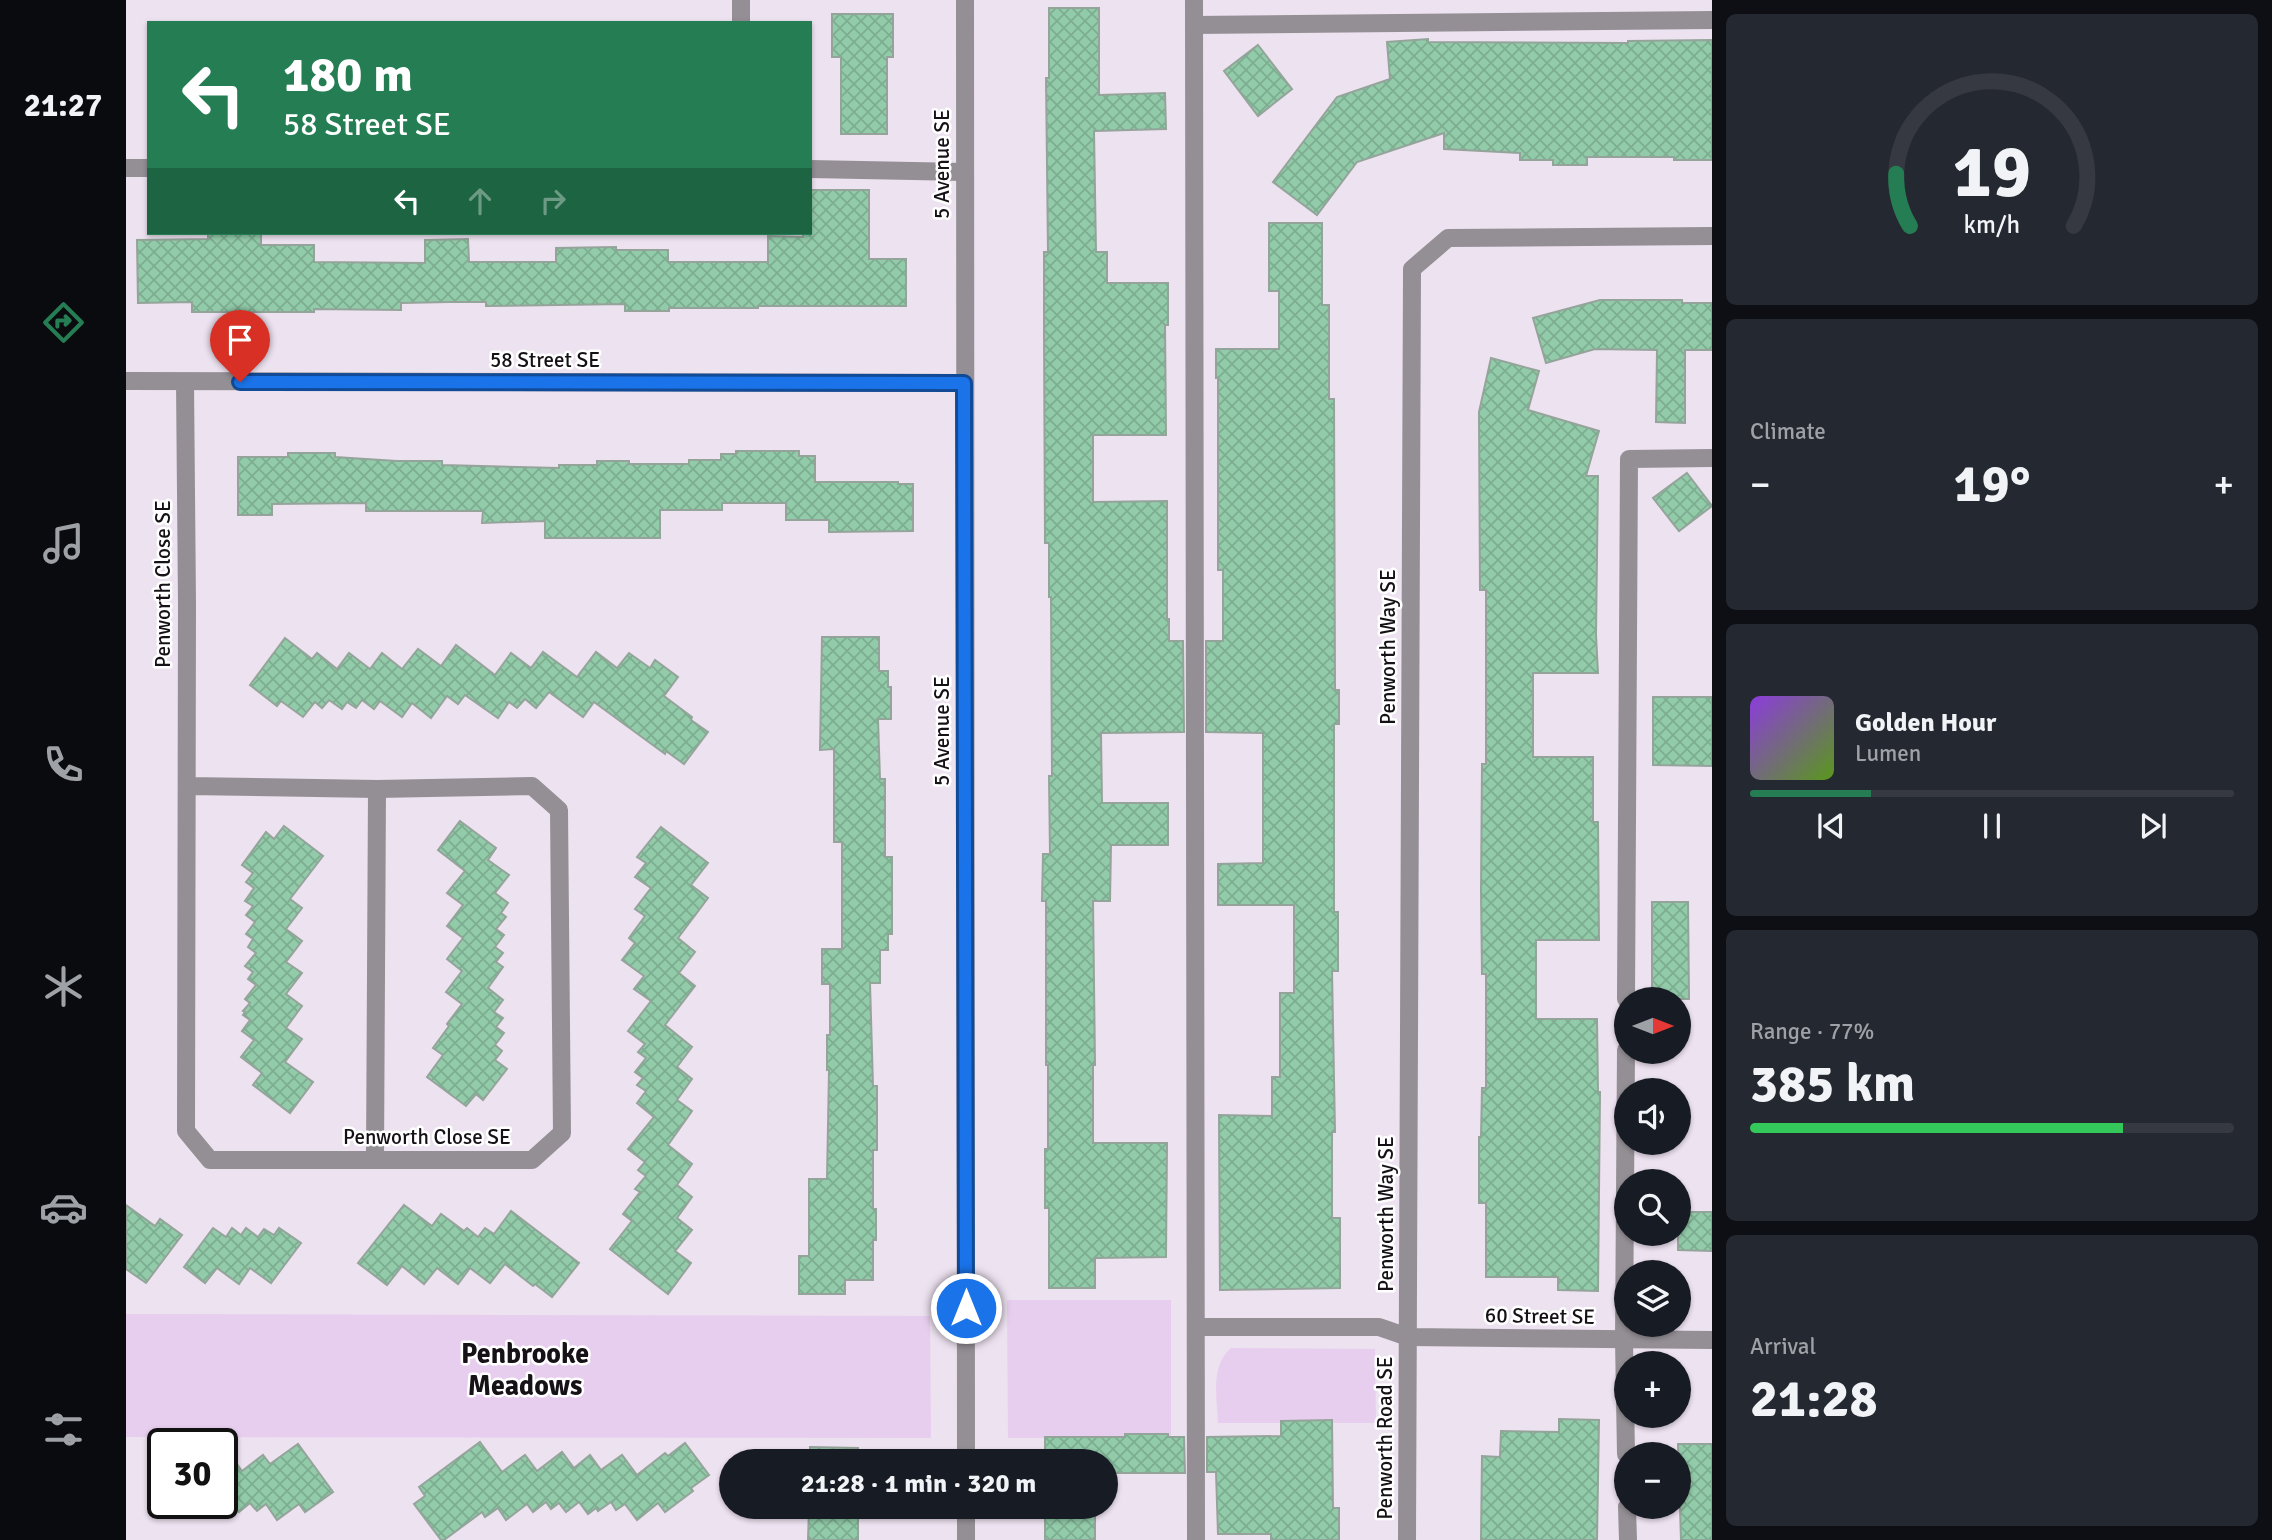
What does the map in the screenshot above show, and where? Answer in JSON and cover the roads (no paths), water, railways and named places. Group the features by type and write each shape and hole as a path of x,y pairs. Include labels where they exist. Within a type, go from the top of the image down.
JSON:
{"street":[{"path":"741,0 741,21"},
{"name":"5 Avenue SE","path":"965,0 966,1449"},
{"path":"1194,0 1196,1540"},
{"path":"1194,24 1712,20"},
{"path":"126,168 147,168"},
{"path":"812,169 964,172"},
{"name":"Penworth Way SE","path":"1408,1337 1412,269 1448,238 1712,236"},
{"name":"58 Street SE","path":"126,381 964,383"},
{"name":"Penworth Close SE","path":"185,382 186,1131 211,1160 533,1160 562,1133 559,810 533,786 377,789 187,786"},
{"path":"1626,987 1629,459 1712,458"},
{"path":"375,1159 377,789"},
{"path":"1626,1064 1626,1442"},
{"name":"60 Street SE","path":"1196,1326 1379,1326 1408,1337 1712,1340"},
{"name":"Penworth Road SE","path":"1408,1337 1408,1540"},
{"path":"966,1519 966,1540"},
{"path":"1627,1519 1628,1540"}],"district":[{"name":"Penbrooke Meadows","path":"525,1369"}]}
